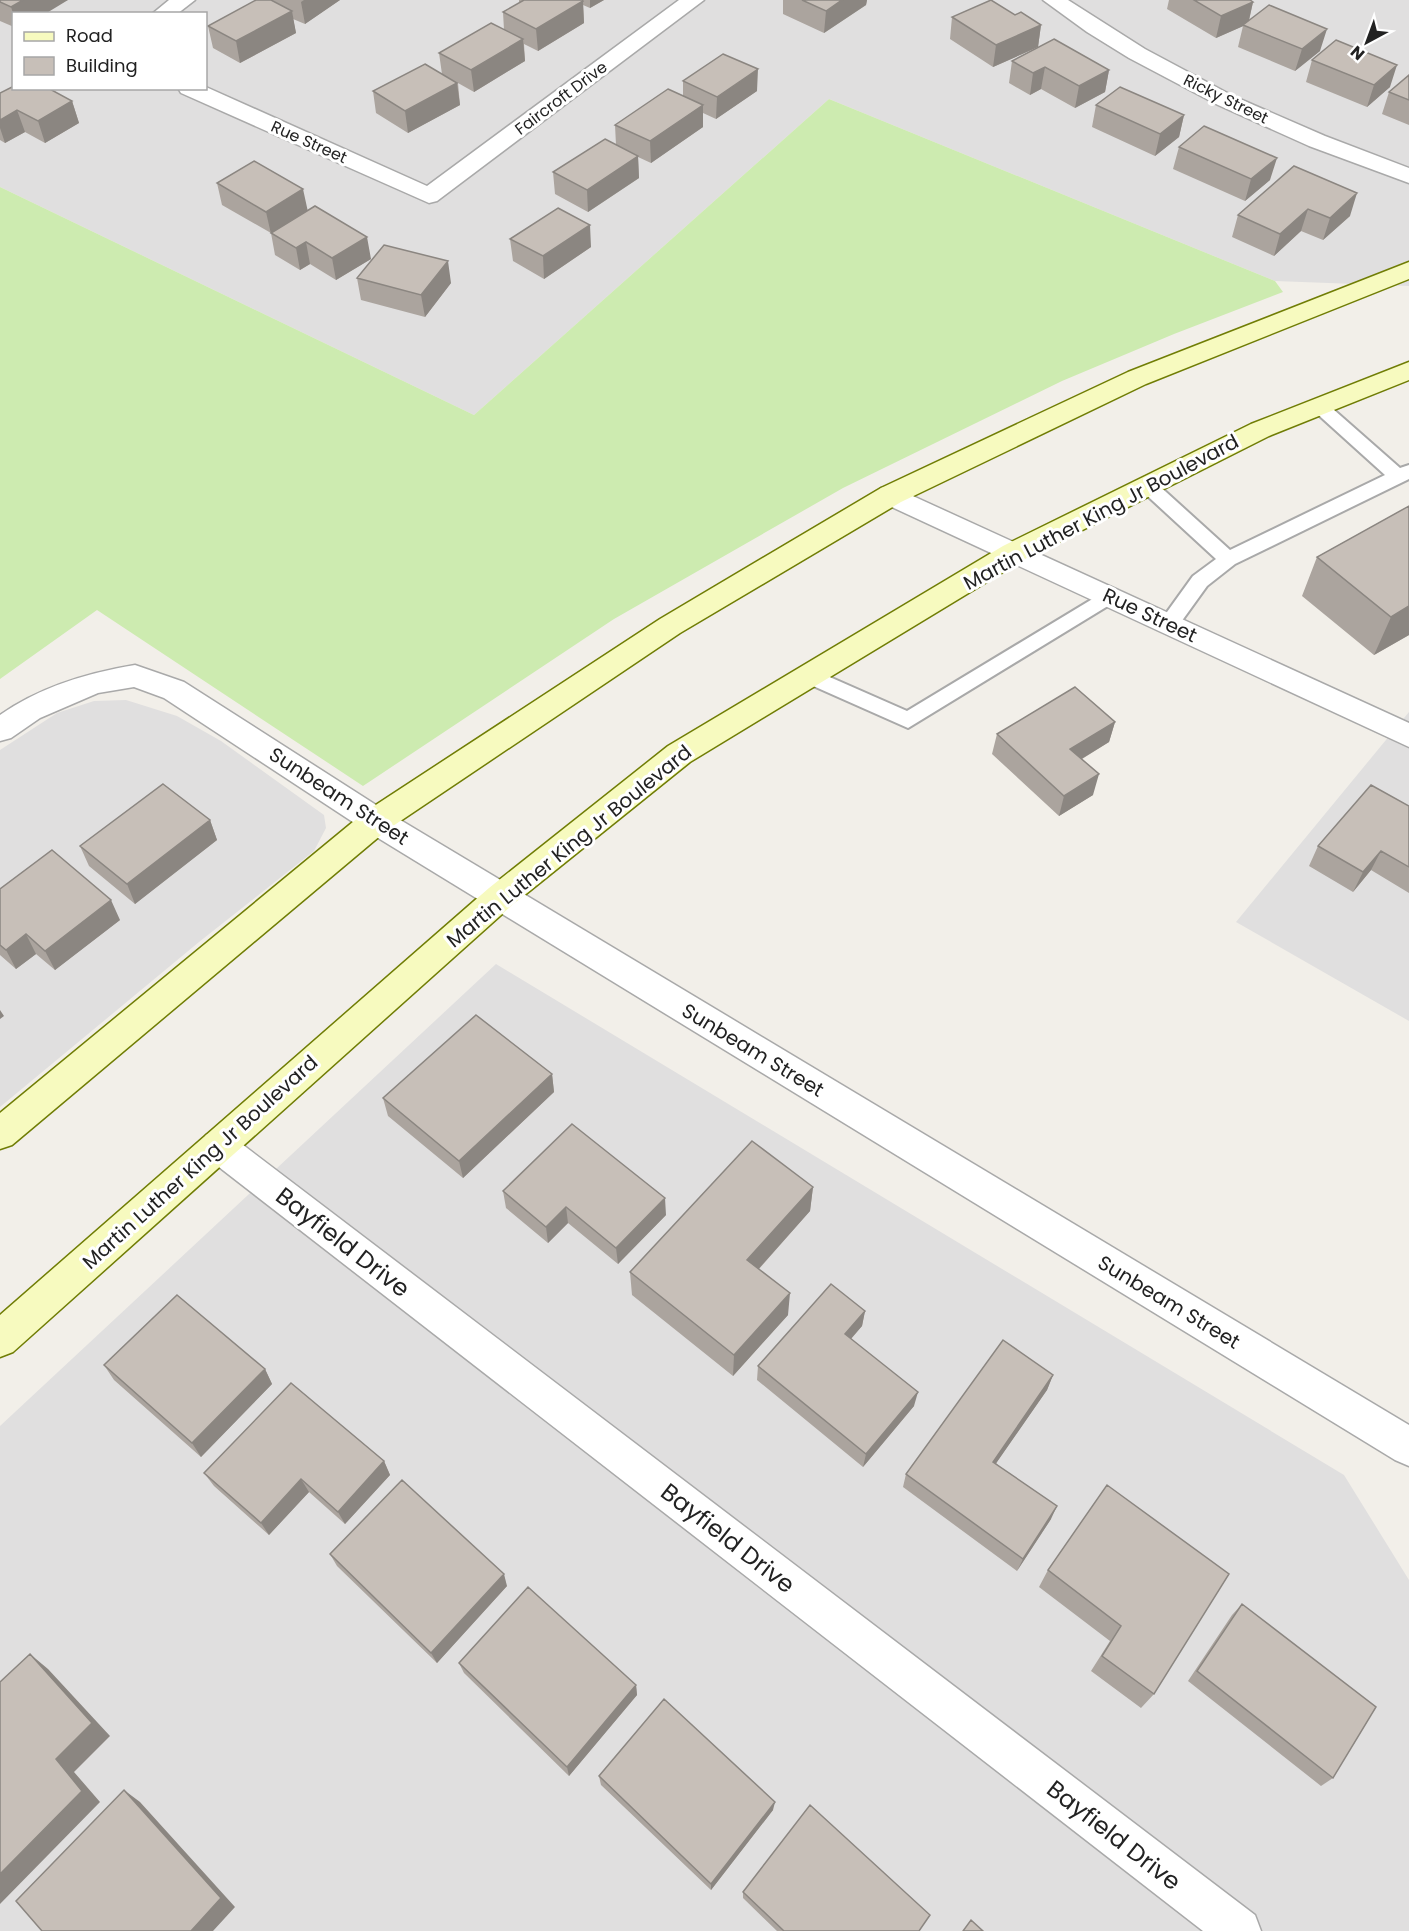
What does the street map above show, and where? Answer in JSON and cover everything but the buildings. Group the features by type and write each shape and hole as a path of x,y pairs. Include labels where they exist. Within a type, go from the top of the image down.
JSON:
{"main road":[{"path":"0,1134 376,821 670,626 891,495 1137,378 1409,270"},
{"name":"Martin Luther King Jr Boulevard","path":"0,1339 500,897 679,754 1014,554 1260,430 1409,370"}],"street":[{"path":"165,12 184,0"},
{"name":"Faircroft Drive","path":"429,196 693,0"},
{"name":"Ricky Street","path":"1054,0 1178,75 1269,121 1409,176"},
{"name":"Rue Street","path":"193,90 429,196"},
{"name":"Rue Street","path":"891,495 1409,736"},
{"name":"Sunbeam Street","path":"0,730 29,710 93,683 135,676 174,690 376,821 1409,1447"},
{"name":"Bayfield Drive","path":"218,1146 1239,1931"}],"lane":[{"path":"1169,624 1200,581 1228,559 1404,474 1319,406"},
{"path":"1148,486 1228,559"},
{"path":"809,676 908,720 1109,596"}],"shaded area":[{"path":"0,0 1409,0 1409,286 1275,281 829,99 474,415 0,187"},
{"path":"126,700 177,716 221,741 324,815 326,828 314,851 199,942 0,1107 0,750 57,713 94,701"},
{"path":"1409,712 1409,1021 1236,922"},
{"path":"496,964 1344,1475 1409,1580 1409,1931 0,1931 0,1426"}],"green space":[{"path":"829,99 1275,281 1283,292 1062,381 843,488 614,619 363,786 97,610 0,679 0,187 474,415"}]}
